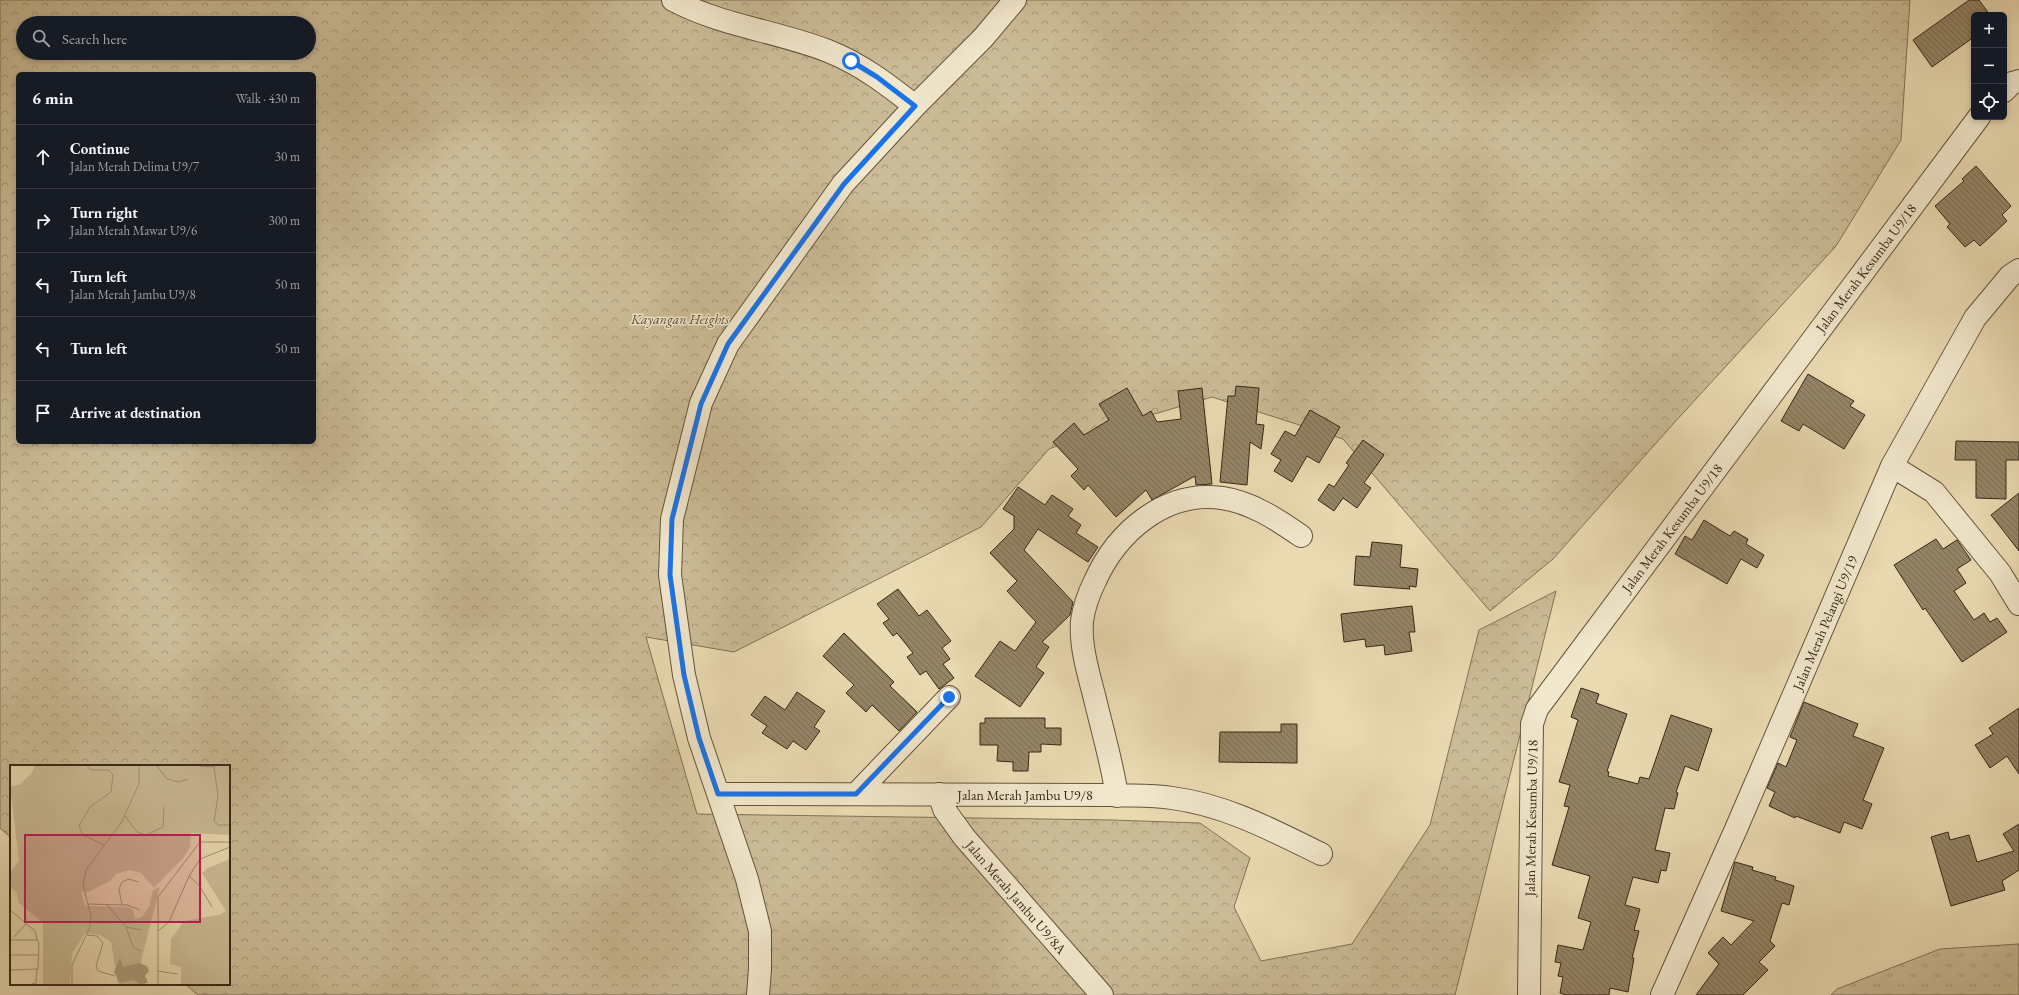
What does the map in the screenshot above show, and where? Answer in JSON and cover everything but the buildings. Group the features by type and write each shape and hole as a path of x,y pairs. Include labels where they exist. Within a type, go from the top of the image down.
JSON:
{"street":[{"path":"672,0 690,9 721,20 780,36 833,53 851,61 877,77 915,106"},
{"path":"758,995 760,931 747,879 699,738 684,675 670,575 672,519 701,404 728,344 844,184 915,106 983,38 1015,0"},
{"path":"2007,88 2012,83 2019,81"},
{"name":"Jalan Merah Kesumba U9/18","path":"1529,995 1532,724 1537,709 1977,120"},
{"name":"Jalan Merah Pelangi U9/19","path":"1662,995 1740,822 1892,466 1975,318 2010,276 2019,270"},
{"path":"1892,466 1934,492 2000,573 2019,604"},
{"path":"1117,796 1114,774 1088,672 1082,621 1088,596 1101,567 1121,539 1141,521 1162,507 1197,497 1223,498 1259,510 1301,536"},
{"path":"856,794 949,697"},
{"name":"Jalan Merah Jambu U9/8","path":"718,794 939,794 1172,798 1211,806 1248,818 1321,854"},
{"name":"Jalan Merah Jambu U9/8A","path":"939,794 944,809 964,837 1102,995"}],"green space":[{"name":"Kayangan Heights","path":"0,0 1910,0 1901,140 1836,246 1674,423 1553,559 1490,611 1343,439 1212,397 1090,433 1049,449 981,527 734,652 646,637 697,814 1112,820 1200,823 1250,858 1234,907 1261,961 1352,944 1430,825 1479,630 1556,591 1455,995 198,995 186,985 230,985 230,765 10,765 10,837 0,828"},
{"path":"2019,944 2019,995 1831,995 1837,989 1940,949"}],"route":[{"path":"851,61 877,77 915,106 844,184 728,344 701,404 672,519 670,575 684,675 699,738 718,794 856,794 949,697"}]}
